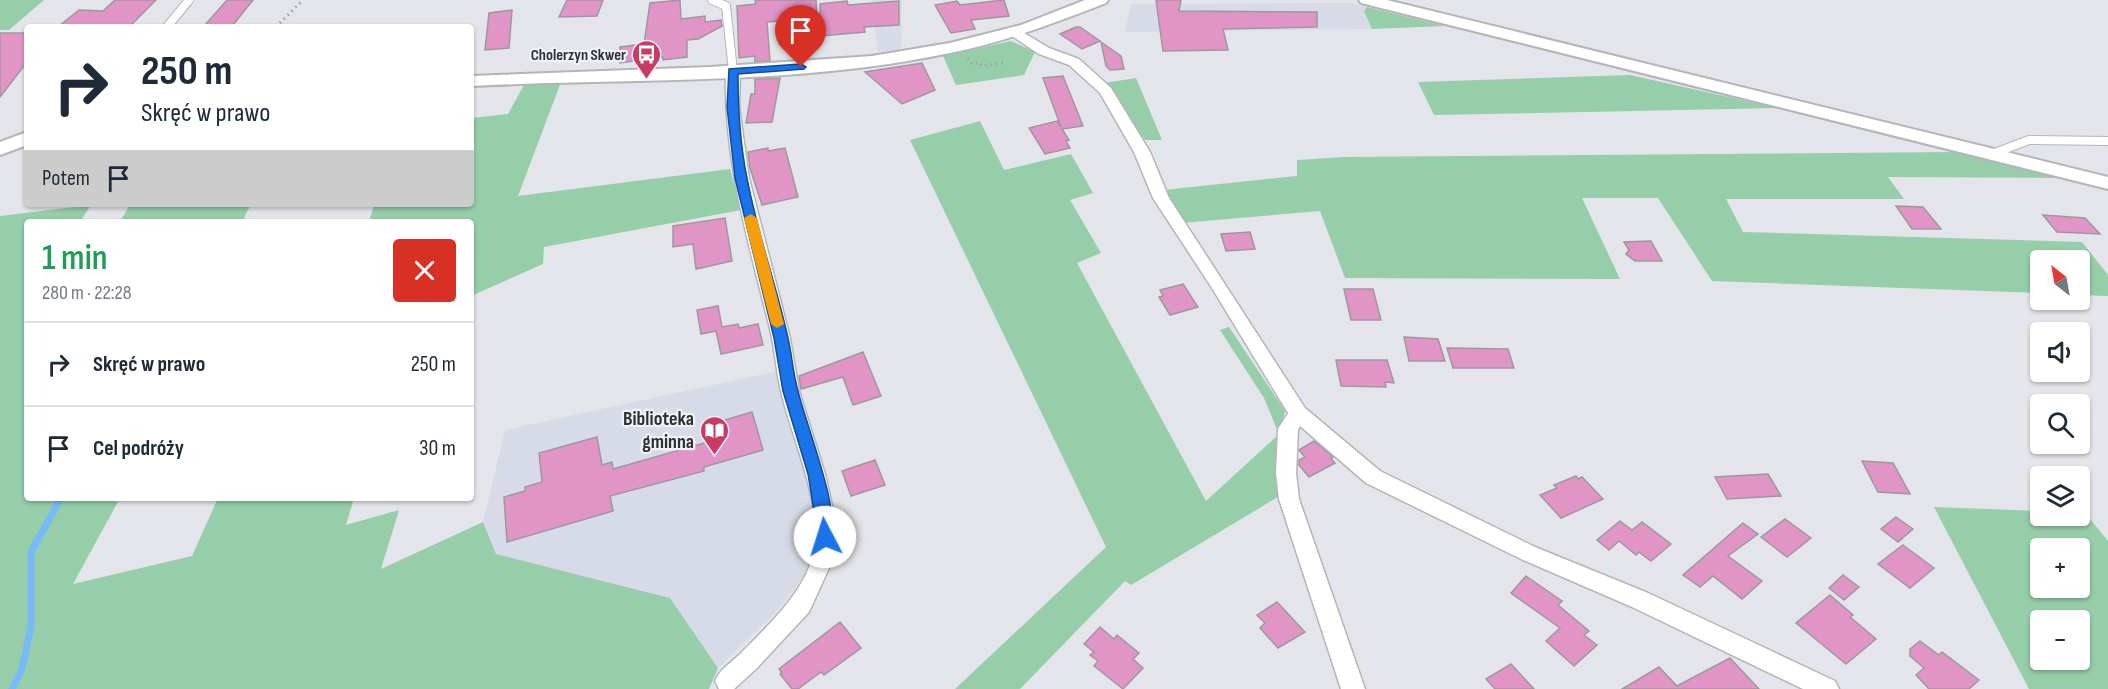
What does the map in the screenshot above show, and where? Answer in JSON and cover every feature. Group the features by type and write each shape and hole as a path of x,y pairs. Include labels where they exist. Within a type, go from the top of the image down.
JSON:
{"street":[{"path":"474,81 733,71 882,59 959,46 1014,31 1100,0"},
{"path":"1366,0 2108,183"},
{"path":"1014,31 1044,51 1074,62 1106,91 1142,152 1161,198 1218,284 1298,413 1373,477 1528,553 1640,600 1827,689"},
{"path":"726,681 749,661 801,605 824,555 825,519 815,474 790,391 781,338 741,178 732,107 733,71"},
{"path":"0,148 24,139"},
{"path":"1298,413 1288,429 1286,473 1289,500 1318,579 1353,689"}],"lane":[{"path":"169,24 189,0"},
{"path":"712,0 726,6 733,71"},
{"path":"1992,154 2029,140 2108,141"}],"path":[{"path":"279,24 303,0"},
{"path":"964,49 972,64 980,63 982,66 1003,63"}],"shaded area":[{"path":"872,0 902,0 901,49 878,52"},
{"path":"1350,3 1367,7 1364,11 1372,29 1125,32 1131,4"},
{"path":"778,371 818,527 810,568 779,609 718,668 670,598 496,554 483,522 505,430"}],"green space":[{"path":"0,0 44,0 9,30 0,30"},
{"path":"1367,7 1445,26 1372,29 1364,11"},
{"path":"1011,41 1035,52 1024,75 956,85 943,56"},
{"path":"1630,75 1778,108 1434,115 1418,82"},
{"path":"1136,78 1162,140 1145,140 1104,83"},
{"path":"561,82 518,196 730,169 741,210 544,247 543,264 474,295 474,219 370,219 373,207 474,207 474,118 508,114 524,85"},
{"path":"980,121 1004,170 1071,154 1093,193 1070,200 1101,253 1077,263 1206,501 1279,434 1278,497 1131,585 1125,581 1020,689 955,689 1106,547 910,140"},
{"path":"1962,152 2059,178 1888,177 1904,199 1726,199 1743,232 2082,242 2088,250 2030,250 2030,293 1712,281 1658,198 1582,198 1620,279 1345,278 1320,211 1181,223 1163,190 1297,176 1297,160 1343,157"},
{"path":"90,207 82,219 24,219 24,501 118,501 73,584 192,556 217,501 353,501 346,525 399,510 381,569 483,522 496,554 670,598 718,668 709,689 0,689 0,216"},
{"path":"128,207 250,207 244,219 122,219"},
{"path":"2090,252 2108,275 2108,296 2090,295"},
{"path":"1229,327 1285,411 1279,434 1264,398 1220,330"},
{"path":"1934,507 2030,511 2030,526 2090,526 2090,519 2108,541 2108,689 2029,689"}],"building":[{"path":"115,0 156,0 132,24 62,24 79,10 103,11"},
{"path":"227,0 253,0 234,24 206,24"},
{"path":"567,0 603,0 597,16 559,17"},
{"path":"680,0 681,19 705,16 705,22 721,20 722,26 698,39 687,40 687,57 663,60 663,57 620,63 620,47 644,44 650,3"},
{"path":"755,0 816,0 817,18 767,22 770,61 755,62 755,56 739,58 737,6 756,4"},
{"path":"1004,0 1009,16 971,20 975,29 951,33 935,5 957,1 960,5"},
{"path":"1156,0 1181,0 1179,11 1317,12 1317,27 1223,29 1228,50 1163,51"},
{"path":"847,1 848,5 899,1 899,25 864,27 865,32 821,36 820,4"},
{"path":"512,10 509,48 485,50 489,13"},
{"path":"1080,27 1100,41 1082,49 1060,34"},
{"path":"0,33 24,33 24,66 0,97"},
{"path":"1101,42 1121,56 1124,69 1110,70 1106,66"},
{"path":"922,63 935,90 902,104 865,72"},
{"path":"1063,76 1083,126 1062,129 1069,140 1066,141 1070,148 1045,154 1029,128 1057,121 1061,127 1043,78"},
{"path":"780,78 772,122 746,123 751,94 755,94 755,79"},
{"path":"768,148 768,151 785,148 798,197 762,205 750,168 748,152"},
{"path":"1896,206 1923,207 1941,229 1912,229"},
{"path":"2043,215 2085,218 2100,234 2057,232"},
{"path":"725,218 732,261 696,269 693,244 673,247 673,226"},
{"path":"1250,232 1255,249 1226,251 1221,234"},
{"path":"1651,241 1662,261 1635,261 1626,254 1629,250 1624,242"},
{"path":"1183,284 1198,307 1170,315 1159,297 1163,296 1160,290"},
{"path":"1344,289 1373,289 1381,320 1351,320"},
{"path":"718,306 722,327 738,324 739,328 758,324 763,345 721,354 716,331 701,334 697,310"},
{"path":"1404,337 1438,339 1445,361 1409,361"},
{"path":"1447,348 1508,349 1514,368 1453,368"},
{"path":"863,352 881,396 853,405 843,377 801,389 799,376"},
{"path":"1336,360 1387,360 1394,383 1385,382 1386,387 1341,386"},
{"path":"752,412 763,450 704,467 704,471 610,496 613,511 507,542 504,497 525,491 525,487 542,482 539,453 597,437 602,465 612,462 613,469 722,438 718,422"},
{"path":"1314,441 1333,457 1331,459 1335,463 1309,477 1299,465 1299,460 1305,457 1299,450"},
{"path":"875,460 885,485 851,496 842,471"},
{"path":"1862,461 1893,463 1910,494 1878,492"},
{"path":"1768,474 1781,496 1727,499 1715,477"},
{"path":"1576,476 1578,479 1582,477 1603,499 1561,518 1540,495 1557,488 1554,485"},
{"path":"1896,517 1913,529 1898,542 1881,529"},
{"path":"1785,519 1811,538 1787,557 1761,537"},
{"path":"1620,521 1632,530 1642,522 1671,544 1651,561 1639,552 1636,555 1619,541 1609,550 1597,540"},
{"path":"1743,523 1758,534 1728,556 1762,581 1742,599 1713,576 1700,587 1683,575"},
{"path":"1903,545 1934,568 1910,588 1878,564"},
{"path":"1843,575 1859,587 1844,600 1829,588"},
{"path":"1526,576 1562,601 1558,605 1589,631 1584,635 1597,645 1574,666 1546,641 1560,628 1511,593"},
{"path":"1830,595 1853,615 1850,617 1876,639 1846,664 1796,623"},
{"path":"1277,602 1305,632 1278,648 1260,628 1265,623 1257,615"},
{"path":"840,622 861,648 824,675 821,672 798,689 792,689 780,674 782,673 779,669"},
{"path":"1100,627 1114,639 1117,635 1139,653 1133,659 1143,668 1123,689 1094,666 1098,661 1090,655 1094,652 1084,644"},
{"path":"1920,641 1939,655 1942,652 1979,680 1969,689 1929,689 1916,675 1924,668 1910,656 1910,649"},
{"path":"1730,658 1759,689 1622,689 1659,667 1677,686"},
{"path":"1511,664 1534,689 1495,689 1486,679"}],"waterway":[{"path":"12,689 22,669 31,627 31,552 59,501"}],"slow traffic":[{"path":"751,218 777,324"}],"place":[{"name":"Cholerzyn Skwer","path":"647,80"},
{"name":"Biblioteka gminna","path":"715,456"}],"route":[{"path":"801,67 733,71 732,107 741,178 781,338 790,391 815,474 825,519 825,537"}]}
